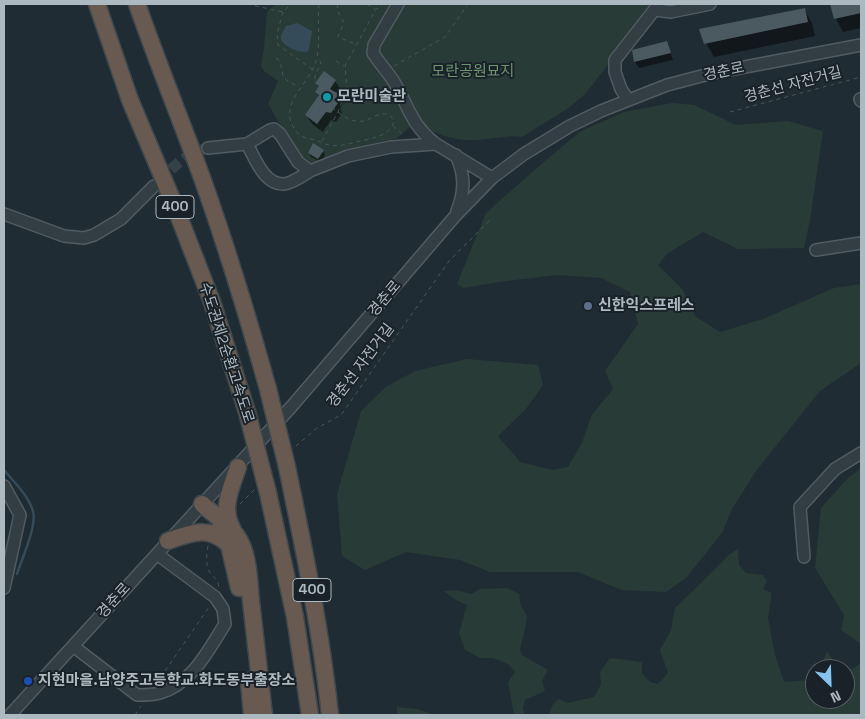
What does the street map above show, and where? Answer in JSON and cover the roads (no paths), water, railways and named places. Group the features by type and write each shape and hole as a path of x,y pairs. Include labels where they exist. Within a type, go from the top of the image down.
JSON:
{"highway":[{"name":"수도권제2순환고속도로","path":"97,4 130,100 174,204 212,302 247,412 262,490 292,599 307,695 308,715"},
{"name":"수도권제2순환고속도로","path":"137,4 223,239 268,389 287,467 313,595 324,661 330,715"},
{"path":"238,467 226,510 235,543 252,715"},
{"path":"207,508 222,520 235,543 244,553 249,579 264,715"},
{"path":"168,541 206,531 235,543"}],"street":[{"path":"398,4 373,49 375,57 387,70 416,125 425,136 492,178"},
{"path":"628,100 621,89 615,72 615,60 657,7 670,12 710,4"},
{"name":"경춘로","path":"10,715 168,541 207,508 238,467 337,356 456,215 492,178 524,154 570,126 667,85 712,73 861,45"},
{"path":"208,148 247,144 274,129 280,134 298,162 310,172"},
{"path":"247,144 260,169 274,181 284,184 348,156 379,149 436,144"},
{"path":"456,155 462,168 464,184 456,215"},
{"path":"4,214 64,236 84,238 94,235 121,219 154,186"},
{"path":"816,250 861,243"},
{"path":"804,557 800,507 834,469 861,453"},
{"path":"4,486 20,515 4,588"},
{"path":"73,646 137,695 160,694 178,685 200,663 226,624 223,608 215,597 157,554"}],"water":[{"path":"297,23 312,31 307,52 293,49 281,40 281,35 286,26"}],"waterway":[{"path":"4,470 31,505 34,518 31,534 17,574"}],"tunnel":[{"path":"159,181 187,156 208,148"}],"place":[{"name":"모란미술관","path":"327,97"},
{"name":"신한익스프레스","path":"588,306"},
{"name":"지현마을.남양주고등학교.화도동부출장소","path":"28,681"}],"park label":[{"name":"모란공원묘지","path":"473,72"}]}
